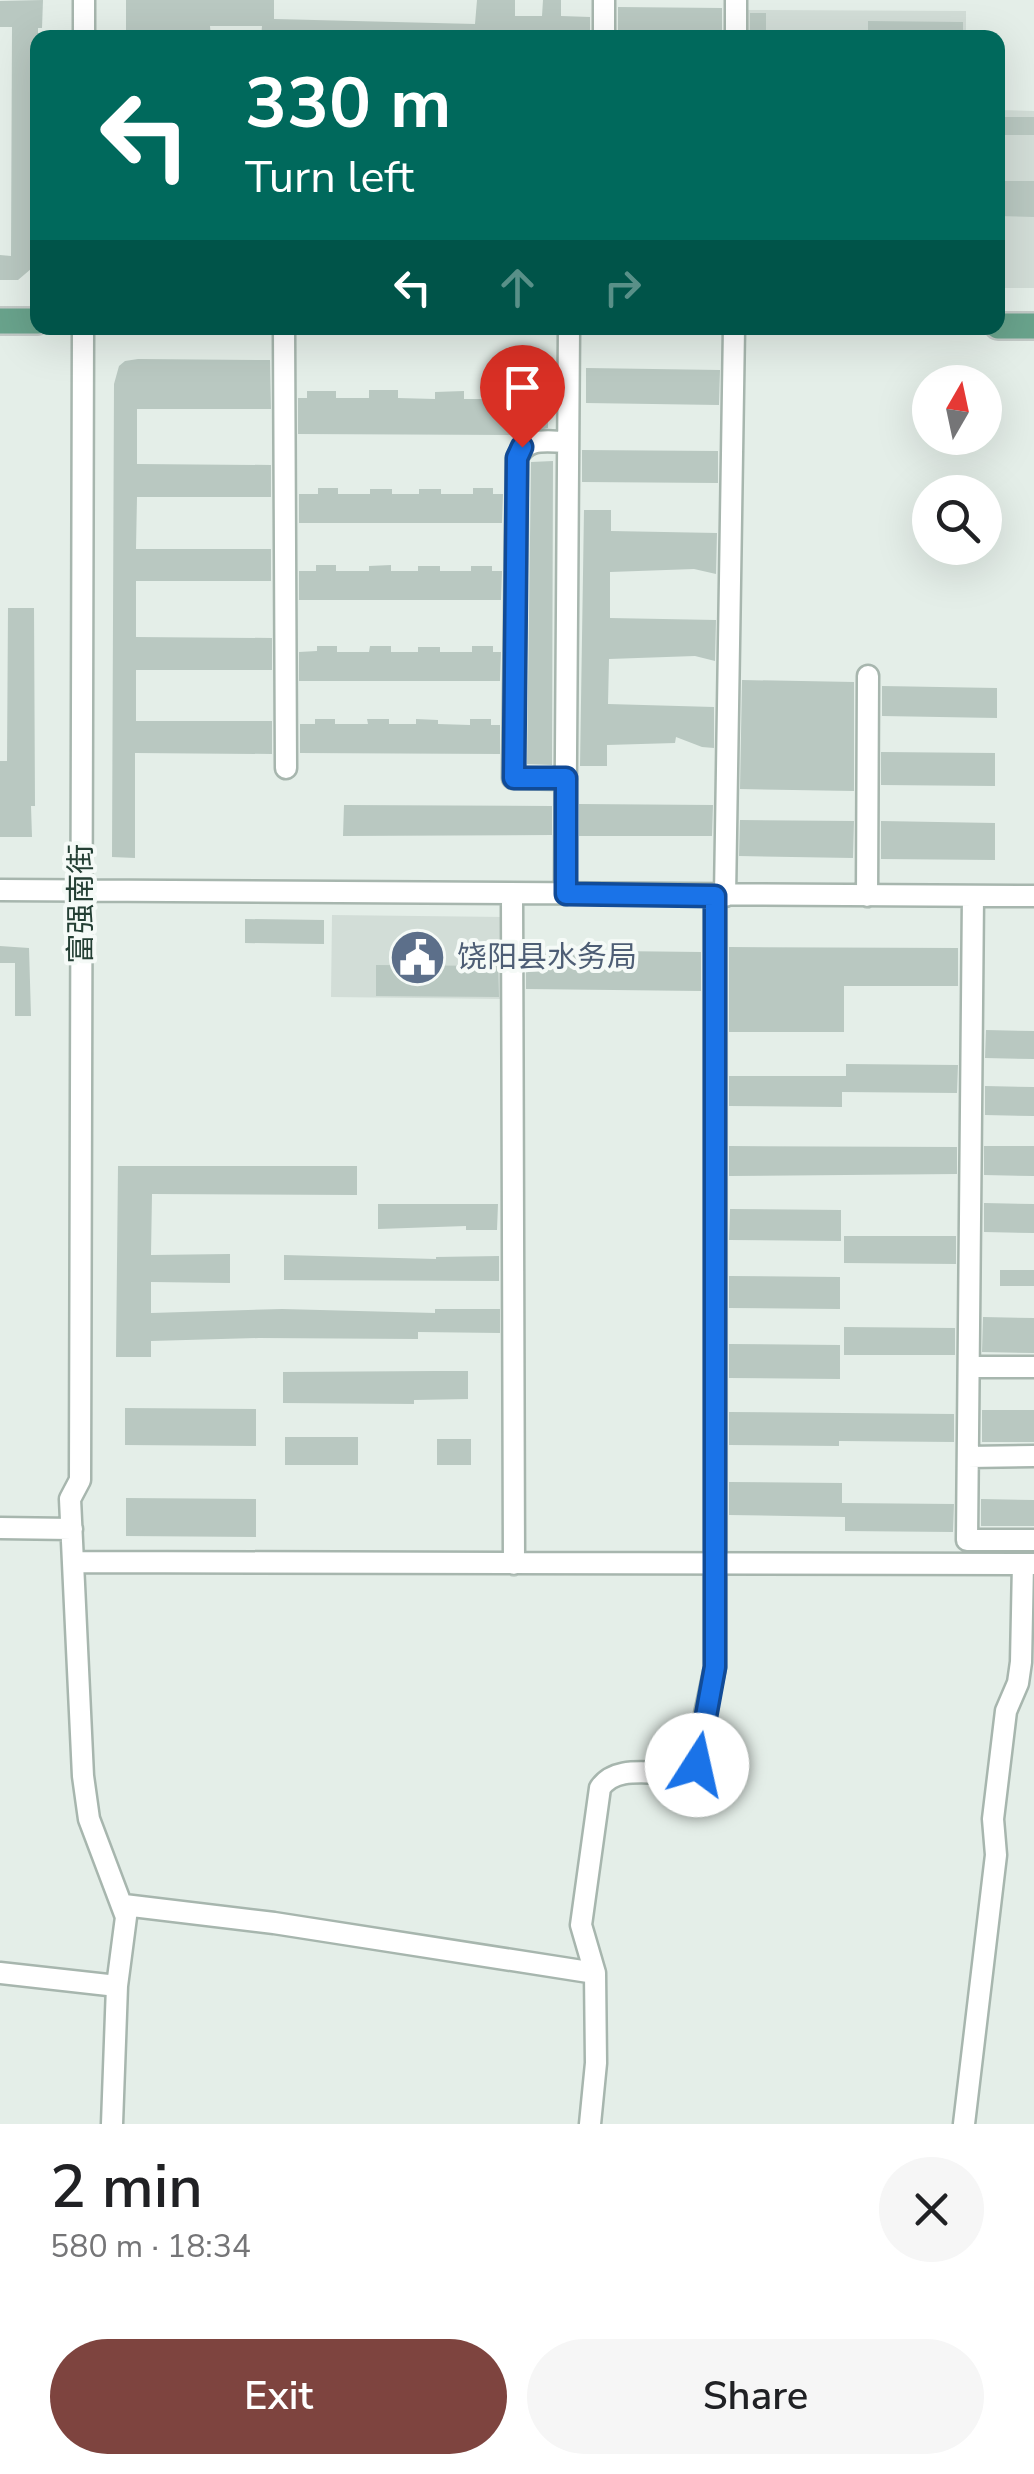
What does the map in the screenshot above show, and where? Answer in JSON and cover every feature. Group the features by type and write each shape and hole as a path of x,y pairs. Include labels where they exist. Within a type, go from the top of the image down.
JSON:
{"main road":[{"path":"0,321 30,321"},
{"path":"1005,326 1034,326"}],"street":[{"path":"84,0 84,30"},
{"path":"604,0 604,30"},
{"path":"736,0 736,30"},
{"name":"富强南街","path":"83,335 80,1480 70,1499 83,1776 89,1819 124,1905"},
{"path":"284,335 286,768"},
{"path":"566,894 569,335"},
{"path":"590,2124 596,2063 595,1973 581,1925 600,1788 606,1779 619,1774 685,1773 697,1765 715,1667 720,896 734,335"},
{"path":"566,778 514,778 514,759 517,458 529,442 568,442"},
{"path":"867,896 868,676"},
{"path":"0,890 1034,896"},
{"path":"512,894 514,1564"},
{"path":"973,896 968,1540 1034,1540"},
{"path":"969,1367 1034,1366"},
{"path":"968,1456 1034,1456"},
{"path":"0,1528 72,1529"},
{"path":"74,1562 1028,1564 1021,1662 1018,1683 1006,1711 992,1819 996,1856 964,2124"},
{"path":"112,2124 124,1905 274,1923 595,1973"},
{"path":"0,1974 118,1986"}],"shaded area":[{"path":"741,10 966,11 966,30 741,30"},
{"path":"1005,110 1034,111 1034,288 1005,288"},
{"name":"饶阳县水务局","path":"332,915 505,917 504,999 331,997"}],"building":[{"path":"43,0 42,28 30,30 30,270 18,280 0,280 0,255 11,256 12,27 0,27 0,1"},
{"path":"126,0 274,0 274,19 475,24 477,0 515,0 515,16 542,16 543,0 561,0 561,16 590,17 590,30 262,30 262,26 210,26 210,30 126,30"},
{"path":"618,7 722,8 722,30 618,30"},
{"path":"750,13 766,13 766,30 750,30"},
{"path":"868,21 963,22 963,30 868,30"},
{"path":"1005,117 1034,117 1034,135 1005,135"},
{"path":"1005,181 1034,181 1034,217 1005,216"},
{"path":"138,359 270,360 271,409 137,409 137,464 271,465 271,497 137,497 136,549 271,549 271,581 136,581 136,637 272,638 272,670 136,670 136,721 272,721 272,754 135,753 135,858 112,857 114,384 119,366"},
{"path":"586,368 720,370 719,405 586,403"},
{"path":"369,390 398,390 398,398 435,399 435,392 464,391 464,399 498,399 498,391 524,392 524,399 548,399 548,428 519,435 298,434 298,398 307,398 307,391 336,391 336,398 369,398"},
{"path":"582,450 718,451 718,483 582,482"},
{"path":"553,461 552,765 527,764 531,462"},
{"path":"318,488 338,488 338,494 392,489 392,494 419,494 419,489 441,489 441,494 473,494 473,488 493,488 493,494 503,494 502,523 299,523 299,494 318,494"},
{"path":"584,510 611,510 611,531 717,533 716,574 694,569 610,572 610,618 716,620 715,661 695,656 609,659 608,704 714,707 714,748 676,737 675,743 607,745 607,766 580,766"},
{"path":"316,565 336,565 336,571 369,571 369,566 391,565 391,571 440,566 440,571 471,571 471,566 492,566 492,571 502,571 501,600 299,600 299,571 316,571"},
{"path":"8,608 34,608 32,837 0,837 0,761 7,761"},
{"path":"317,646 337,646 337,652 369,652 370,646 391,646 391,652 440,647 440,652 472,652 472,646 493,646 493,652 501,652 500,681 299,681 299,652 317,651"},
{"path":"742,680 854,682 854,791 740,789"},
{"path":"882,686 997,688 997,718 882,716"},
{"path":"315,719 335,719 335,724 368,724 367,719 389,719 389,724 416,724 416,719 470,725 470,719 491,719 491,725 500,725 500,754 300,753 300,724 315,724"},
{"path":"881,752 995,753 995,786 881,785"},
{"path":"579,804 713,805 712,836 579,836"},
{"path":"344,805 552,806 552,835 343,836"},
{"path":"740,820 854,821 853,858 739,856"},
{"path":"881,821 995,823 995,860 881,859"},
{"path":"245,919 324,920 324,944 245,943"},
{"path":"0,946 29,948 31,1016 15,1016 15,963 0,963"},
{"path":"729,947 958,948 958,986 844,986 844,1032 729,1032"},
{"path":"526,950 701,952 701,991 526,989"},
{"path":"376,965 498,966 499,997 376,996"},
{"path":"986,1030 1034,1031 1034,1059 985,1058"},
{"path":"846,1064 958,1065 957,1093 842,1092 842,1107 729,1106 729,1076 846,1076"},
{"path":"985,1086 1034,1087 1034,1116 985,1115"},
{"path":"729,1146 957,1147 957,1174 729,1176"},
{"path":"984,1146 1034,1146 1034,1176 984,1175"},
{"path":"118,1166 357,1166 357,1195 152,1194 151,1255 230,1254 230,1283 151,1282 151,1313 282,1309 435,1313 435,1309 500,1309 500,1333 418,1332 418,1339 151,1341 151,1357 116,1357"},
{"path":"984,1203 1034,1204 1034,1233 984,1232"},
{"path":"378,1204 498,1204 497,1230 466,1230 466,1226 378,1229"},
{"path":"730,1209 841,1210 841,1241 729,1240"},
{"path":"844,1236 956,1236 956,1264 844,1263"},
{"path":"284,1255 436,1259 499,1256 499,1281 284,1280"},
{"path":"1000,1270 1034,1270 1034,1286 1000,1286"},
{"path":"729,1276 840,1277 840,1309 729,1308"},
{"path":"983,1317 1034,1318 1034,1353 982,1352"},
{"path":"844,1327 955,1328 955,1355 844,1355"},
{"path":"729,1344 840,1345 840,1379 729,1378"},
{"path":"468,1371 468,1399 414,1400 414,1404 283,1403 283,1372"},
{"path":"125,1408 256,1409 256,1446 125,1445"},
{"path":"982,1410 1034,1410 1034,1442 982,1442"},
{"path":"729,1412 954,1414 954,1442 729,1445"},
{"path":"285,1437 358,1437 358,1465 285,1465"},
{"path":"437,1439 471,1439 471,1465 437,1465"},
{"path":"729,1482 842,1483 842,1503 954,1504 953,1532 845,1531 845,1517 729,1515"},
{"path":"126,1498 256,1499 256,1537 126,1536"},
{"path":"981,1499 1034,1500 1034,1526 981,1526"}],"place":[{"name":"饶阳县水务局","path":"418,957"}],"route":[{"path":"522,447 517,458 514,778 566,778 566,894 715,896 715,1667 697,1765"}]}
